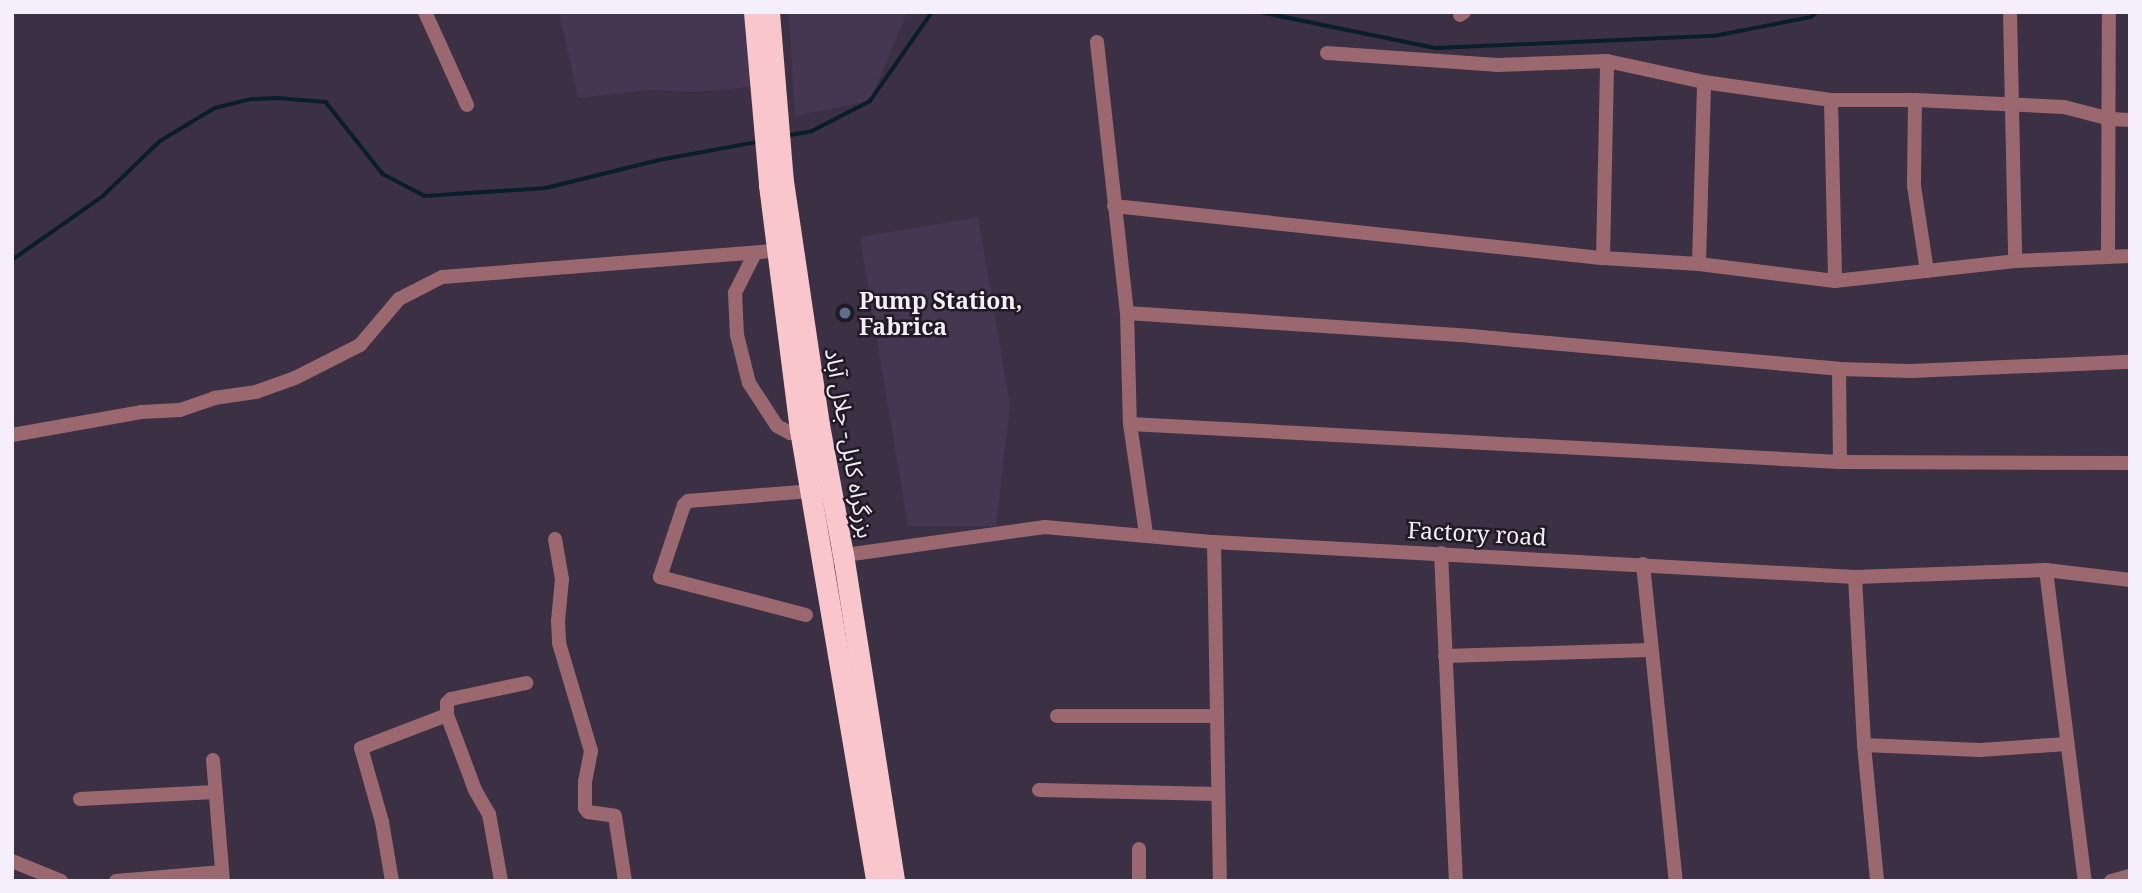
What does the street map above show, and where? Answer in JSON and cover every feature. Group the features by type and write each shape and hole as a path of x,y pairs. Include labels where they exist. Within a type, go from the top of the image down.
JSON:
{"highway":[{"name":"بزرگراه کابل- جلال آباد","path":"754,12 763,46 776,183 788,250 809,428 894,881"},
{"name":"بزرگراه کابل- جلال آباد","path":"763,46 769,12"},
{"name":"بزرگراه کابل- جلال آباد","path":"809,428 811,491 833,556 876,881"}],"street":[{"path":"425,12 467,105"},
{"path":"2010,12 2015,261"},
{"path":"2108,256 2109,12"},
{"path":"1097,42 1127,313 1130,424 1146,534"},
{"path":"1327,53 1497,65 1607,61 1704,82 1831,100 1915,100 2064,107 2110,119 2130,120"},
{"path":"1603,258 1607,61"},
{"path":"1699,264 1704,82"},
{"path":"1831,100 1835,281"},
{"path":"1915,100 1914,187 1927,271"},
{"path":"1114,206 1603,258 1699,264 1835,281 2015,261 2130,256"},
{"path":"12,435 141,412 180,410 214,398 256,392 282,383 360,345 399,299 442,277 788,250"},
{"path":"755,253 735,293 737,335 748,383 777,426 790,433 809,428"},
{"path":"1127,313 1471,336 1839,369 1911,371 2130,362"},
{"path":"1839,369 1840,462"},
{"path":"1130,424 1840,462 2130,463"},
{"path":"806,615 660,577 684,505 688,501 811,491"},
{"name":"Factory road","path":"833,556 1045,527 1214,542 1855,577 2046,570 2130,580"},
{"path":"555,539 562,579 559,643 591,751 585,808 589,812 615,816 625,881"},
{"path":"1214,542 1220,881"},
{"path":"1440,554 1456,881"},
{"path":"1643,564 1676,881"},
{"path":"2046,570 2085,881"},
{"path":"1855,577 1864,745 1877,881"},
{"path":"1445,656 1650,650"},
{"path":"501,881 489,814 475,790 447,715 447,703 451,699 526,683"},
{"path":"392,881 382,822 361,748 447,715"},
{"path":"1057,716 1217,716"},
{"path":"1864,745 1980,750 2066,744"},
{"path":"116,881 223,876 213,760"},
{"path":"1040,790 1218,794"},
{"path":"80,799 215,792"},
{"path":"1139,849 1139,881"},
{"path":"12,861 61,881"},
{"path":"2111,881 2130,876"}],"shaded area":[{"path":"559,12 759,12 751,87 695,92 649,90 578,98"},
{"path":"789,12 907,12 870,101 795,116"},
{"path":"978,217 1010,405 996,526 908,526 860,237"}],"waterway":[{"path":"785,136 812,131 870,101 932,12"},
{"path":"1260,12 1436,48 1714,36 1811,17 1817,12"},
{"path":"12,260 103,196 160,141 215,108 251,99 326,102 383,174 425,196 546,188 659,160 757,142"}],"place":[{"name":"Pump Station, Fabrica","path":"845,313"}]}
